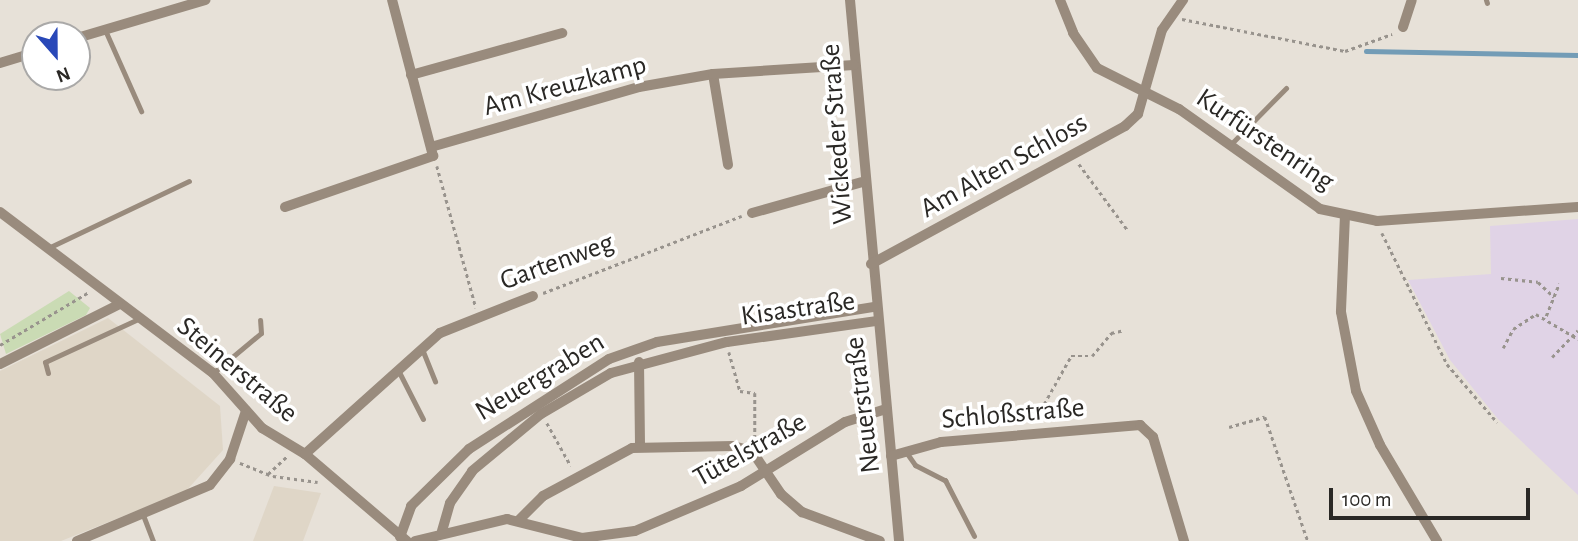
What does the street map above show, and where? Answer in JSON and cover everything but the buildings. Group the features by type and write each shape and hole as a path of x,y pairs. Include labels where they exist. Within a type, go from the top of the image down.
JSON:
{"street":[{"path":"91,34 205,0"},
{"path":"392,0 432,151"},
{"name":"Wickeder Straße","path":"850,0 862,182 871,264"},
{"name":"Kurfürstenring","path":"1060,0 1086,56 1230,145 1305,201 1345,215 1377,221 1578,207"},
{"name":"Am Alten Schloss","path":"871,264 1125,126 1146,94 1162,30 1183,0"},
{"path":"1402,27 1412,0"},
{"path":"411,75 562,33"},
{"path":"2,63 21,57"},
{"name":"Am Kreuzkamp","path":"285,207 432,151 639,87 713,74 854,65"},
{"path":"713,74 728,165"},
{"path":"752,213 862,182"},
{"name":"Steinerstraße","path":"0,212 94,288 213,373 246,411 334,476 404,539"},
{"path":"1345,215 1341,312 1356,391 1380,445 1437,541"},
{"name":"Neuerstraße","path":"871,264 899,541"},
{"name":"Gartenweg","path":"305,453 422,349 478,314 533,296"},
{"path":"0,363 118,305"},
{"name":"Neuergraben","path":"404,539 411,506 469,449 609,359 657,342 874,307"},
{"name":"Kisastraße","path":"442,531 466,477 541,414 639,362 727,342 876,321"},
{"path":"639,362 640,446"},
{"name":"Tütelstraße","path":"519,520 582,538 637,536 764,473 845,422 886,409"},
{"path":"77,541 210,485 230,459 246,411"},
{"name":"Schloßstraße","path":"891,456 941,442 1140,425 1153,438 1184,541"},
{"path":"415,541 428,539 442,531 519,520 576,475 640,446 733,446 757,457 764,473 802,512 880,541"}],"lane":[{"path":"105,30 141,111"},
{"path":"1230,145 1286,88"},
{"path":"46,250 189,181"},
{"path":"48,373 45,362 138,319"},
{"path":"213,373 261,333 260,320"},
{"path":"422,349 435,381"},
{"path":"398,370 423,419"},
{"path":"905,452 915,465 945,480 974,536"},
{"path":"143,515 153,541"}],"path":[{"path":"1174,13 1190,25 1345,51 1402,27"},
{"path":"1087,146 1092,156 1079,164 1126,229"},
{"path":"432,151 478,314"},
{"name":"Gartenweg","path":"533,296 752,213"},
{"path":"1377,221 1447,364 1497,422"},
{"path":"1500,278 1538,282 1554,297"},
{"path":"1546,316 1559,284"},
{"path":"0,345 94,288"},
{"path":"1503,348 1525,318 1546,316 1578,339"},
{"path":"1027,436 1025,408 1044,404 1071,356 1092,356 1111,333 1125,330"},
{"path":"1552,357 1578,330"},
{"name":"Kisastraße","path":"727,342 740,391 755,393 757,457"},
{"path":"541,414 576,475"},
{"path":"1229,427 1265,417 1308,541"},
{"path":"267,474 295,446"},
{"path":"230,459 267,474 322,482 334,476"}],"shaded area":[{"path":"1578,219 1578,495 1498,419 1450,360 1408,280 1491,274 1490,226"},
{"path":"108,318 220,406 223,450 186,491 61,541 0,541 0,371"},
{"path":"274,486 321,493 303,541 253,541"}],"green space":[{"path":"69,291 90,308 86,315 6,354 0,334"}],"waterway":[{"path":"1366,51 1578,55"}]}
